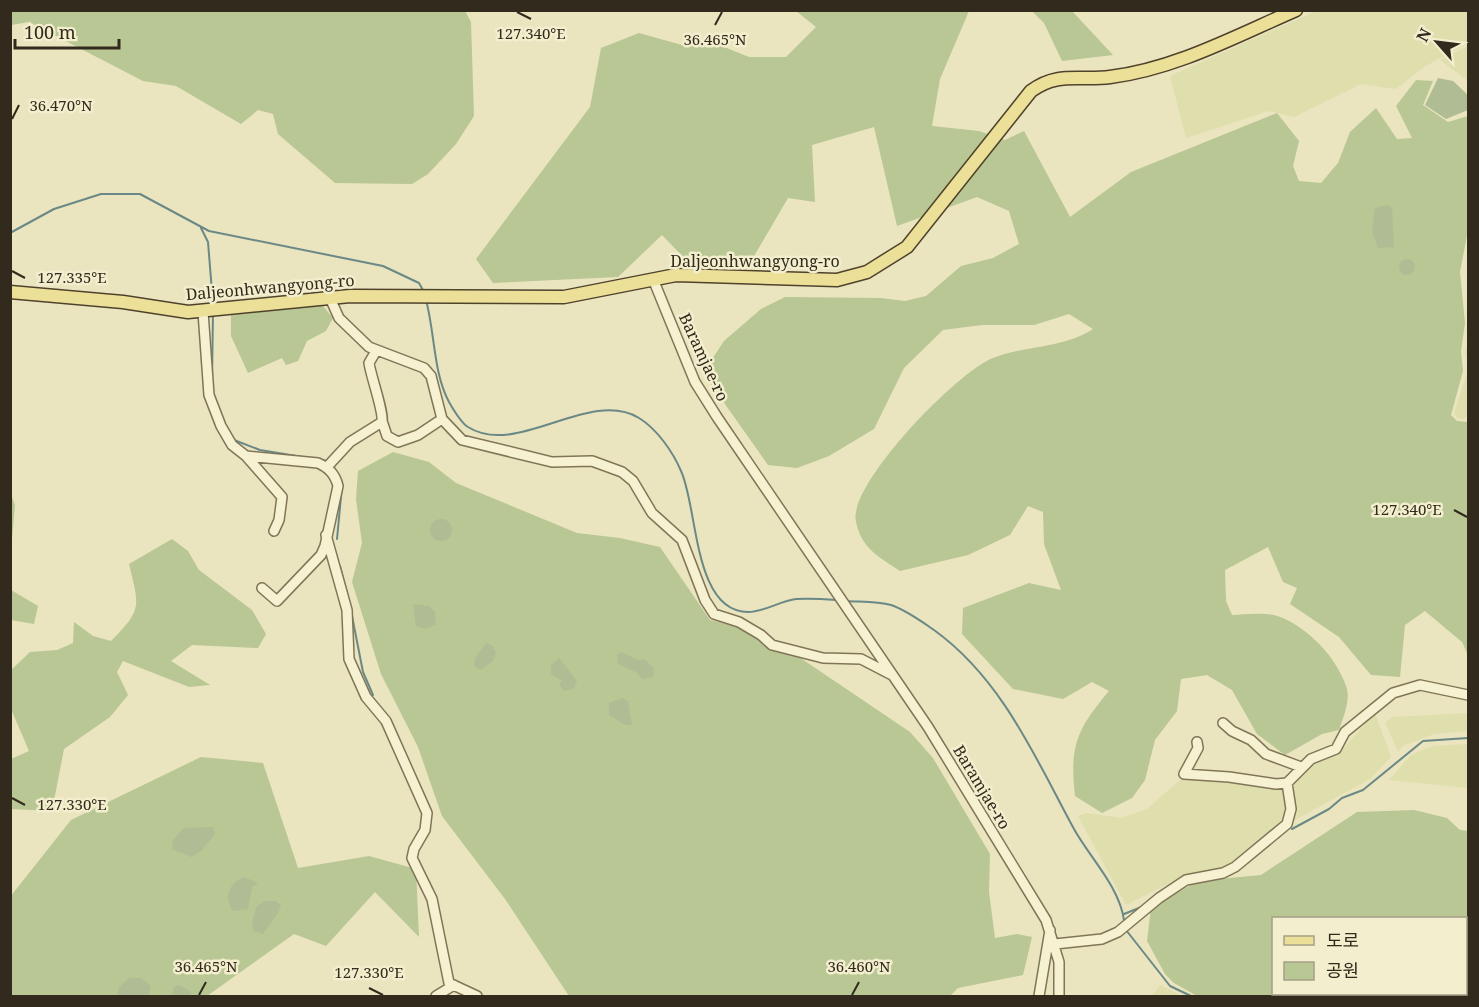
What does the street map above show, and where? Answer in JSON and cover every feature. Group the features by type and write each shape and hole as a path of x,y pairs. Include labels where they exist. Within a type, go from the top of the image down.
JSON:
{"main road":[{"name":"Daljeonhwangyong-ro","path":"10,292 69,296 188,312 330,298 564,297 590,294 676,275 837,280 867,272 908,247 1031,91 1045,80 1109,77 1178,61 1296,10"}],"street":[{"name":"Baramjae-ro","path":"653,279 695,382 844,607 928,728 1050,930 1059,962 1059,996"},
{"path":"330,298 339,318 348,329 376,351 424,368 431,376 442,419 456,435 473,444 552,462 592,461 622,472 633,481 652,513 682,540 705,600 714,614 739,622 761,635 772,645 823,658 861,659 891,674"},
{"path":"211,311 209,395 226,437 282,497 279,520 273,531"},
{"path":"376,351 369,363 387,436 398,442 418,435 442,419"},
{"path":"329,465 350,442 382,421"},
{"path":"246,456 329,465 338,486 321,555 277,601 262,588"},
{"path":"326,535 347,610 350,659 366,697 386,722 427,813 424,830 412,858 432,899 449,983 477,996"},
{"path":"1197,742 1198,748 1184,774 1229,777 1275,784 1287,783 1311,759 1336,749 1345,732 1393,693 1420,684 1468,695"},
{"path":"1223,723 1232,731 1251,740 1266,754 1301,767"},
{"path":"1055,944 1102,939 1118,932 1159,898 1186,880 1223,873 1235,867 1287,824 1291,809 1287,783"},
{"path":"1037,996 1050,930"},
{"path":"436,996 454,985"}],"green space":[{"path":"11,10 465,11 471,22 474,116 456,144 428,174 412,184 335,183 278,134 273,114 258,110 241,124 176,86 143,81 29,22 11,25"},
{"path":"796,11 969,11 940,79 932,126 979,131 1005,140 1024,131 1070,217 1131,172 1277,113 1299,141 1293,166 1299,181 1321,183 1338,163 1350,132 1376,108 1397,139 1412,138 1396,106 1416,80 1433,81 1423,105 1448,122 1468,116 1468,230 1460,272 1465,323 1461,351 1463,371 1451,415 1457,421 1468,422 1468,655 1462,642 1425,611 1405,625 1400,677 1371,675 1339,637 1290,604 1297,588 1283,582 1268,547 1225,570 1226,601 1232,615 1260,614 1281,617 1306,632 1323,648 1343,678 1348,694 1339,730 1322,734 1285,755 1257,734 1232,690 1207,675 1181,679 1177,711 1155,740 1145,780 1132,798 1102,813 1075,796 1073,763 1078,738 1090,716 1109,691 1092,682 1063,699 1013,689 962,634 963,608 1029,583 1061,590 1044,544 1043,512 1028,506 1010,535 968,555 900,571 872,551 862,539 856,522 858,505 886,457 908,431 956,384 977,367 993,358 1056,344 1093,329 1069,314 1034,325 982,325 943,330 904,368 874,429 829,456 797,468 768,465 703,373 724,341 761,309 785,297 881,298 905,301 926,296 961,266 993,258 1019,244 1009,211 977,197 897,226 874,127 812,145 815,202 788,198 747,268 694,268 662,235 618,277 493,283 476,259 590,107 601,48 639,33 682,45 719,45 749,57 786,57 816,27"},
{"path":"1032,11 1072,11 1113,55 1062,61 1044,23"},
{"path":"1316,11 1468,11 1468,43 1424,67 1396,89 1361,84 1294,117 1269,111 1186,138 1170,76"},
{"path":"1468,46 1468,81 1440,60"},
{"path":"1438,78 1453,81 1468,95 1468,110 1446,119 1425,105"},
{"path":"1387,205 1392,208 1394,247 1378,248 1372,231 1375,208"},
{"path":"1407,259 1413,261 1415,267 1413,273 1407,275 1401,273 1399,267 1401,261"},
{"path":"317,304 323,306 333,318 326,331 307,341 298,361 286,365 282,358 248,373 231,336 231,313"},
{"path":"1468,343 1468,370 1465,351"},
{"path":"1468,370 1468,417 1463,419 1457,418 1454,413"},
{"path":"393,452 429,462 456,483 577,533 620,538 660,547 710,620 762,632 910,732 933,758 990,854 989,892 995,938 1017,934 1032,937 1023,975 958,988 950,996 569,996 505,899 442,816 418,747 381,674 352,582 362,543 356,499 358,471"},
{"path":"10,492 15,505 11,550 10,550"},
{"path":"441,519 449,522 452,530 449,538 441,541 433,538 430,530 433,522"},
{"path":"172,539 188,551 199,570 252,610 266,634 258,648 192,645 171,661 210,685 189,687 123,661 117,672 128,695 110,717 64,749 52,811 11,809 11,759 29,751 11,709 11,670 30,652 57,650 73,643 74,622 93,636 111,641 129,621 136,606 135,589 129,564"},
{"path":"11,590 38,606 34,624 11,620"},
{"path":"413,604 429,606 435,612 436,624 425,629 416,626"},
{"path":"486,643 493,646 496,653 493,661 480,670 474,666 475,658"},
{"path":"621,652 638,660 644,659 654,668 653,677 642,679 636,672 618,664 617,655"},
{"path":"559,658 577,681 573,689 564,691 559,685 562,681 551,674 551,665"},
{"path":"622,698 628,701 632,725 625,725 609,715 609,703"},
{"path":"1375,713 1391,757 1370,779 1275,831 1227,868 1190,873 1126,905 1078,816 1086,813 1121,818 1147,809 1180,780 1206,777 1282,788 1311,765 1341,751"},
{"path":"1468,713 1468,731 1434,734 1403,746 1398,752 1385,722 1393,717"},
{"path":"1468,744 1468,788 1389,780 1411,755 1432,746"},
{"path":"201,757 263,763 298,868 369,856 416,869 419,937 375,892 326,946 294,934 207,996 11,996 10,897 71,820"},
{"path":"1414,810 1447,818 1460,830 1468,831 1468,996 1197,996 1174,983 1165,974 1147,941 1151,908 1198,881 1261,875 1357,812"},
{"path":"213,827 215,834 201,851 191,857 172,849 173,840 184,828"},
{"path":"244,877 258,883 252,887 248,909 233,911 228,901 229,891"},
{"path":"265,901 275,901 281,905 263,934 253,931 252,922 257,906"},
{"path":"130,978 141,978 151,986 148,996 117,996 120,986"},
{"path":"179,985 190,991 191,996 172,996 174,987"},
{"path":"1160,985 1182,996 1152,996"}],"waterway":[{"path":"10,233 54,209 101,194 140,194 209,231 383,266 419,283 424,292"},
{"path":"201,228 208,242 213,304"},
{"path":"426,300 440,378 449,402 465,425 487,434 508,434 598,411 619,411 639,418 658,435 678,464 687,487 700,555 707,577 717,595 730,607 748,612 796,599 837,600"},
{"path":"212,379 213,313"},
{"path":"234,440 260,450 327,461"},
{"path":"331,465 338,475"},
{"path":"337,539 342,486"},
{"path":"340,566 350,605"},
{"path":"846,601 880,603 902,610 934,630 979,672 1015,721 1074,829 1110,884 1124,920"},
{"path":"351,611 363,672 373,695"},
{"path":"1292,829 1329,809 1342,798 1363,790 1423,741 1468,738"},
{"path":"1267,846 1281,835"},
{"path":"1124,914 1144,906"},
{"path":"1126,930 1170,986 1191,996"}]}
